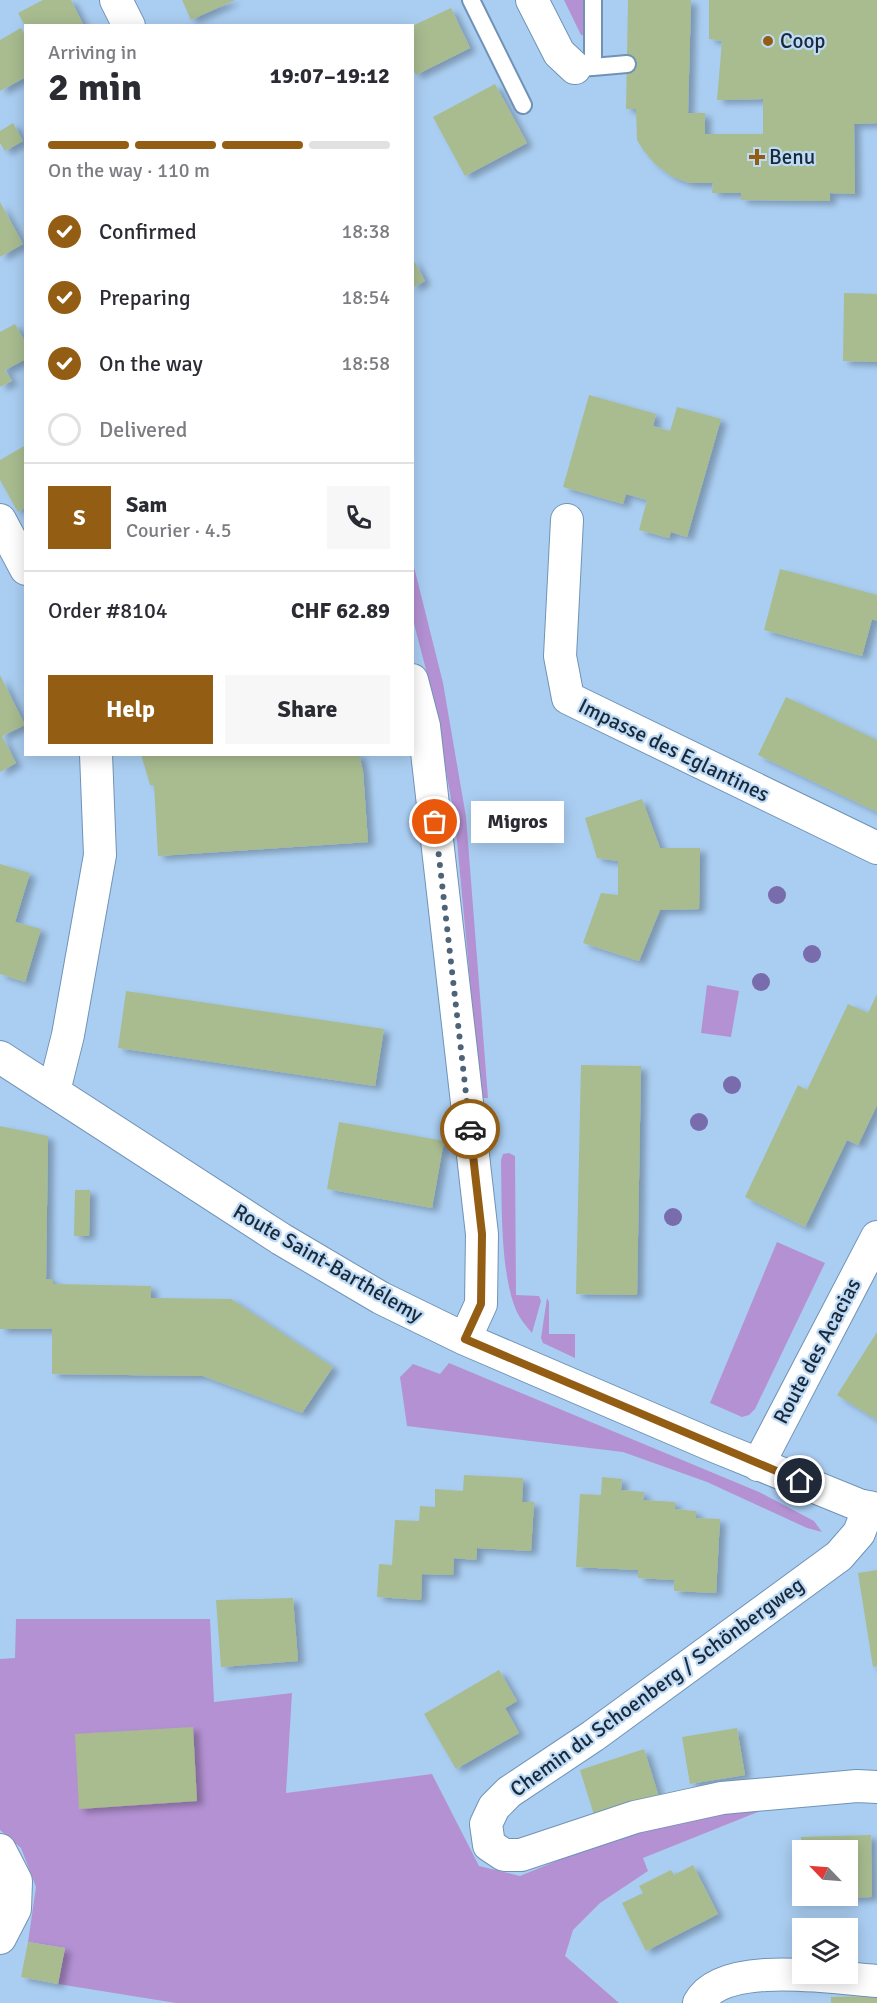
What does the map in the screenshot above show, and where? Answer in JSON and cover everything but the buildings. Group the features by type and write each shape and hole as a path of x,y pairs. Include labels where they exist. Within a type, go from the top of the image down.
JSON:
{"street":[{"path":"116,0 128,24"},
{"path":"532,0 560,53 584,68"},
{"path":"0,520 24,565"},
{"name":"Impasse des Eglantines","path":"567,520 560,656 568,698 877,848"},
{"path":"414,688 424,726 482,1234 481,1304 465,1339"},
{"path":"54,1091 68,1035 100,855 96,756"},
{"name":"Route Saint-Barthélemy","path":"0,1057 281,1239 381,1298 465,1339 758,1464 873,1508"},
{"name":"Route des Acacias","path":"758,1464 877,1237"},
{"name":"Chemin du Schoenberg / Schönbergweg","path":"873,1508 859,1533 839,1556 593,1736 509,1792 494,1807 486,1824 489,1845 504,1855 521,1855 635,1817 722,1798 857,1786 877,1787"},
{"path":"0,1850 16,1881 15,1909 0,1938"},
{"path":"699,2003 703,1995 733,1979 773,1973 877,1981"}],"lane":[{"path":"471,0 523,105"},
{"path":"593,0 584,68 627,64"}],"shaded area":[{"path":"564,0 585,0 585,35 581,35"},
{"path":"414,567 443,683 466,817 488,1098 481,1098 455,820 430,685 414,624"},
{"path":"707,985 739,991 731,1037 701,1033"},
{"path":"509,1153 515,1156 516,1295 539,1296 541,1301 532,1333 516,1310 504,1257 501,1160 503,1154"},
{"path":"777,1242 825,1263 755,1409 749,1415 742,1417 710,1403"},
{"path":"547,1298 549,1334 575,1334 575,1358 543,1343 541,1338"},
{"path":"449,1363 759,1492 814,1521 822,1532 807,1528 707,1482 623,1452 407,1426 400,1377 413,1364 440,1374"},
{"path":"16,1619 210,1619 214,1702 292,1693 286,1793 432,1774 479,1866 520,1876 627,1832 710,1810 775,1805 643,1858 648,1871 600,1903 573,1930 565,1956 619,2003 176,2003 58,1984 65,1948 28,1942 36,1887 21,1848 0,1830 0,1659 15,1658"}],"way so far":[{"path":"435,822 470,1129"}],"place":[{"name":"Coop","path":"768,41"},
{"name":"Benu","path":"757,157"},
{"name":"Migros","path":"435,822"}],"route":[{"path":"470,1129 482,1234 481,1304 465,1339 800,1481"}]}
